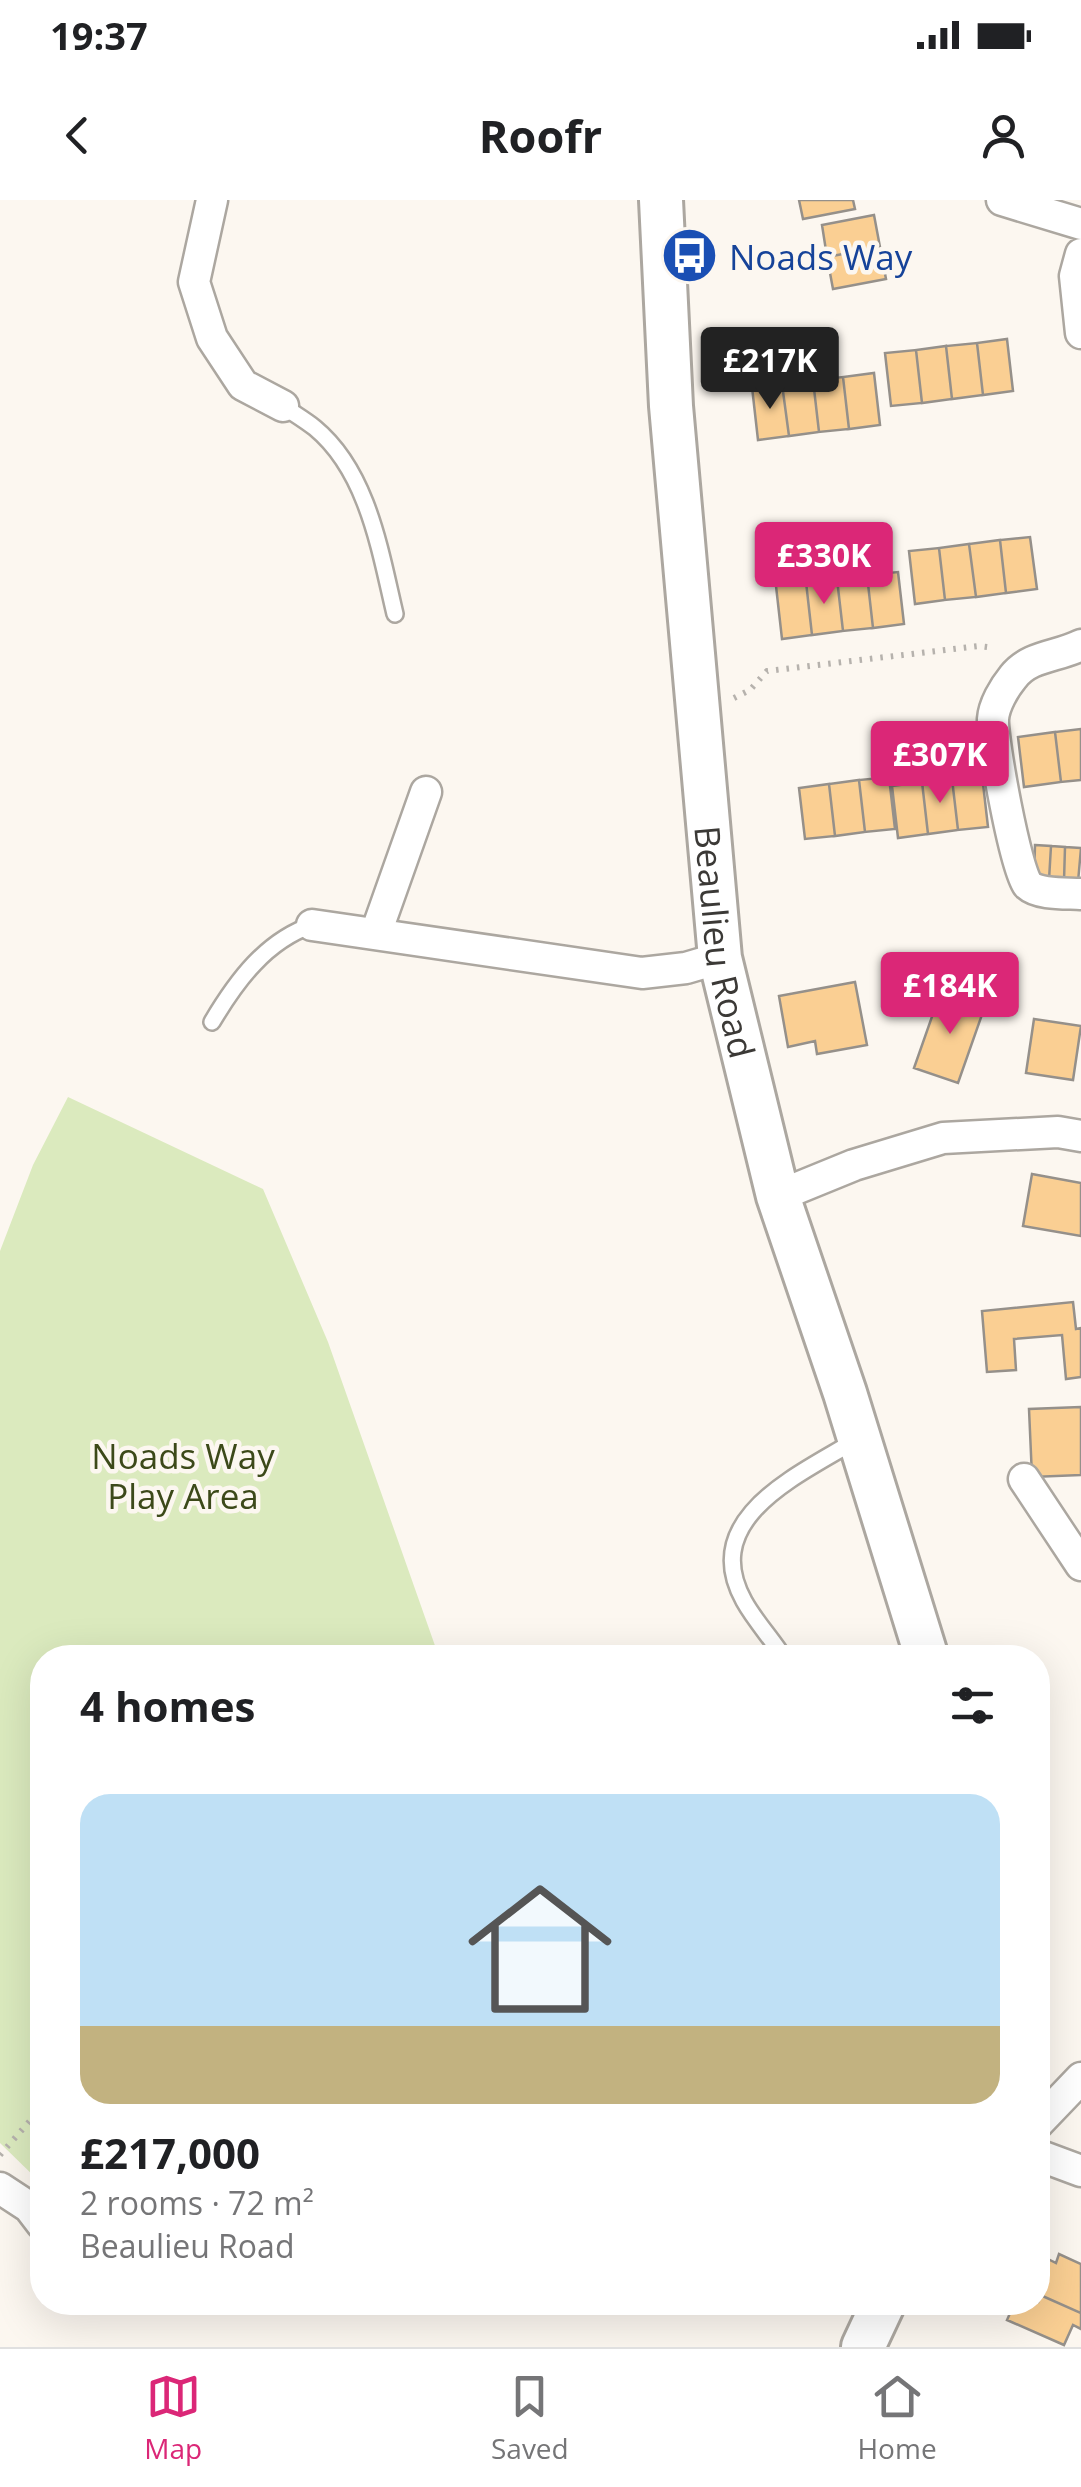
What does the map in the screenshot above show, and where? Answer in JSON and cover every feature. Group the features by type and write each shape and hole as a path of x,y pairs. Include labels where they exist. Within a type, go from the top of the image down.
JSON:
{"street":[{"path":"212,200 194,282 212,338 242,385 283,406"},
{"name":"Beaulieu Road","path":"660,200 671,406 720,958 778,1196 924,1645"},
{"path":"1002,200 1081,224"},
{"path":"1081,254 1075,276 1081,333"},
{"path":"1081,645 1026,663 1003,692 993,719 1020,869 1036,890 1081,894"},
{"path":"376,933 426,792"},
{"path":"312,925 642,973 686,968 720,958"},
{"path":"778,1196 854,1165 943,1138 1058,1132 1081,1136"},
{"path":"1024,1478 1081,1565"},
{"path":"1050,2110 1081,2078"},
{"path":"1050,2160 1081,2171"},
{"path":"0,2188 30,2208"},
{"path":"862,2347 878,2315"}],"lane":[{"path":"283,406 317,430 343,460 360,492 377,540 395,614"},
{"path":"212,1022 228,995 260,958 286,934 312,925"},
{"path":"775,1645 743,1600 730,1559 734,1538 748,1514 783,1485 859,1438"}],"path":[{"path":"696,710 715,708 750,690 767,672 979,646 1009,650 1026,663"},
{"path":"0,2154 30,2120"}],"green space":[{"name":"Noads Way Play Area","path":"68,1097 263,1189 328,1342 435,1645 30,1645 30,2172 0,2143 0,1251 33,1165"}],"building":[{"path":"799,200 853,200 855,209 803,219"},
{"path":"874,215 880,247 827,257 822,225"},
{"path":"880,247 886,279 833,289 827,257"},
{"path":"1007,339 1013,391 983,395 977,343"},
{"path":"977,343 983,395 952,399 946,346"},
{"path":"946,346 952,399 922,403 916,350"},
{"path":"916,350 922,403 891,406 885,353"},
{"path":"874,373 880,425 849,429 843,377"},
{"path":"843,377 849,429 819,432 813,380"},
{"path":"813,380 819,432 789,436 782,384"},
{"path":"782,384 789,436 758,440 752,387"},
{"path":"1030,537 1037,589 1006,593 1000,540"},
{"path":"1000,540 1006,593 976,597 969,544"},
{"path":"969,544 976,597 945,600 939,548"},
{"path":"939,548 945,600 915,604 909,551"},
{"path":"898,572 904,624 873,628 867,575"},
{"path":"867,575 873,628 843,631 837,579"},
{"path":"837,579 843,631 812,635 806,582"},
{"path":"806,582 812,635 782,639 776,586"},
{"path":"1081,729 1081,780 1061,782 1055,732"},
{"path":"1055,732 1061,782 1024,787 1018,737"},
{"path":"982,775 988,827 958,830 952,779"},
{"path":"889,777 895,829 865,832 859,780"},
{"path":"952,779 958,830 928,834 922,782"},
{"path":"859,780 865,832 835,836 829,784"},
{"path":"922,782 928,834 898,838 892,786"},
{"path":"829,784 835,836 805,839 799,788"},
{"path":"1035,845 1051,846 1049,880 1034,879"},
{"path":"1051,846 1065,847 1064,881 1049,880"},
{"path":"1065,847 1081,848 1078,882 1064,881"},
{"path":"855,982 867,1045 817,1054 815,1041 788,1047 779,996"},
{"path":"941,991 985,1006 958,1083 914,1068"},
{"path":"1034,1019 1081,1026 1073,1080 1026,1073"},
{"path":"1032,1174 1081,1183 1081,1236 1023,1226"},
{"path":"1073,1302 1076,1329 1081,1328 1081,1377 1066,1379 1062,1335 1014,1339 1016,1370 987,1372 982,1311"},
{"path":"1081,1407 1081,1475 1032,1477 1029,1409"},
{"path":"1059,2254 1081,2264 1081,2313 1050,2299 1050,2260 1056,2263"},
{"path":"1050,2299 1081,2313 1081,2329 1073,2325 1064,2345 1007,2320 1009,2315 1050,2315"}],"place":[{"name":"Noads Way","path":"690,256"}]}
